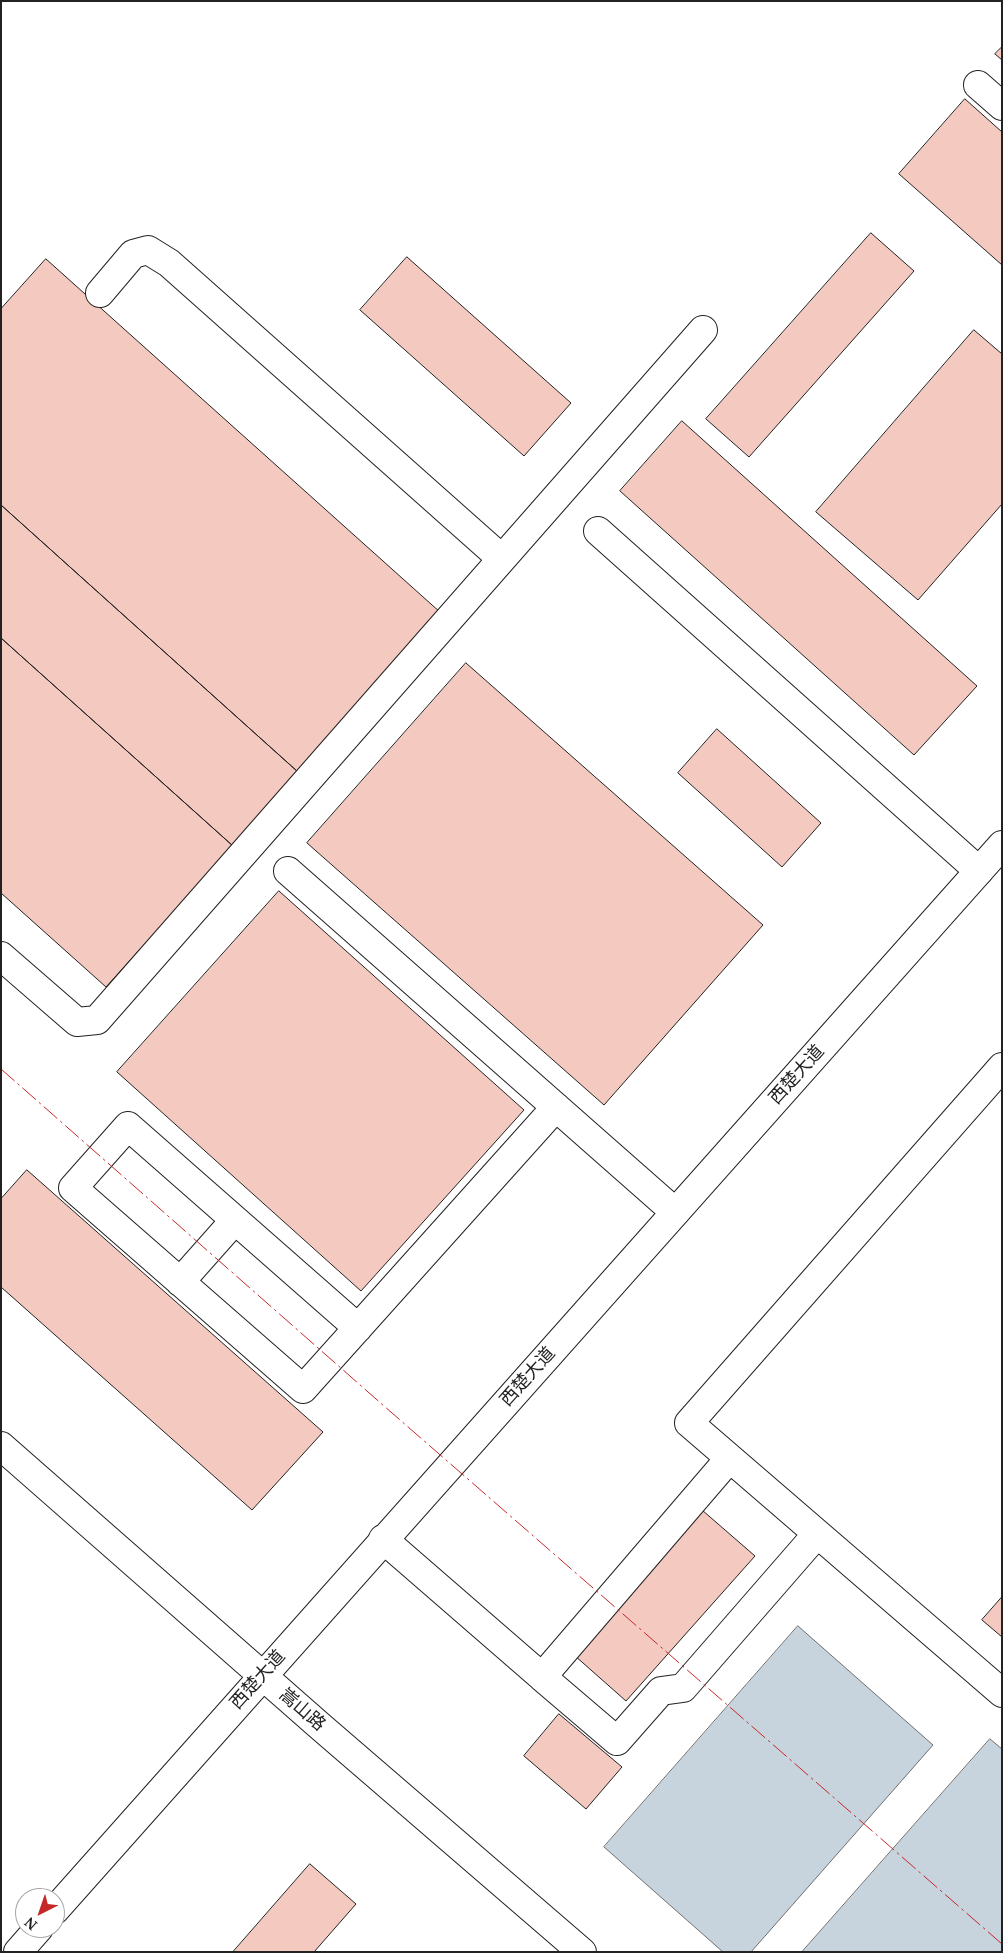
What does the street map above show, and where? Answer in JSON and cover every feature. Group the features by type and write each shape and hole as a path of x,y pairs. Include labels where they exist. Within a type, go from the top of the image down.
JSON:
{"main road":[{"path":"978,86 1002,106"},
{"path":"100,293 133,254 148,250 170,263 502,559"},
{"path":"1,956 78,1022 97,1020 703,330"},
{"path":"598,531 979,871"},
{"name":"西楚大道","path":"65,1899 262,1675 1002,846"},
{"path":"288,871 675,1212"},
{"path":"1002,1067 689,1423 1002,1693"},
{"path":"358,1328 128,1126 73,1188 303,1389 358,1328 556,1107"},
{"path":"180,1282 235,1220"},
{"name":"嵩山路","path":"1,1446 582,1952"},
{"path":"542,1677 729,1458"},
{"path":"384,1539 617,1741 661,1691 683,1688 817,1534"},
{"path":"18,1952 30,1938"}],"shaded area":[{"path":"798,1626 933,1745 751,1952 723,1952 604,1847"},
{"path":"990,1739 1002,1749 1002,1952 802,1952"}],"building":[{"path":"1002,47 1002,60 995,54"},
{"path":"965,99 1002,132 1002,265 899,174"},
{"path":"871,233 914,271 749,457 706,419"},
{"path":"407,257 571,403 524,456 360,310"},
{"path":"46,259 441,613 298,772 1,505 1,309"},
{"path":"974,330 1002,354 1002,504 918,600 816,512"},
{"path":"682,421 977,686 914,755 620,491"},
{"path":"1,505 298,772 233,846 1,638"},
{"path":"1,638 233,846 106,987 1,893"},
{"path":"466,663 763,925 604,1105 307,843"},
{"path":"717,729 821,823 782,867 678,773"},
{"path":"279,891 524,1110 361,1291 117,1072"},
{"path":"27,1170 323,1432 252,1510 1,1287 1,1199"},
{"path":"702,1510 755,1556 626,1701 574,1655"},
{"path":"1002,1597 1002,1637 982,1620"},
{"path":"559,1714 622,1767 586,1809 524,1756"},
{"path":"310,1864 356,1904 314,1952 233,1952"}],"power":[{"path":"1,1069 384,1406 1002,1944"}]}
